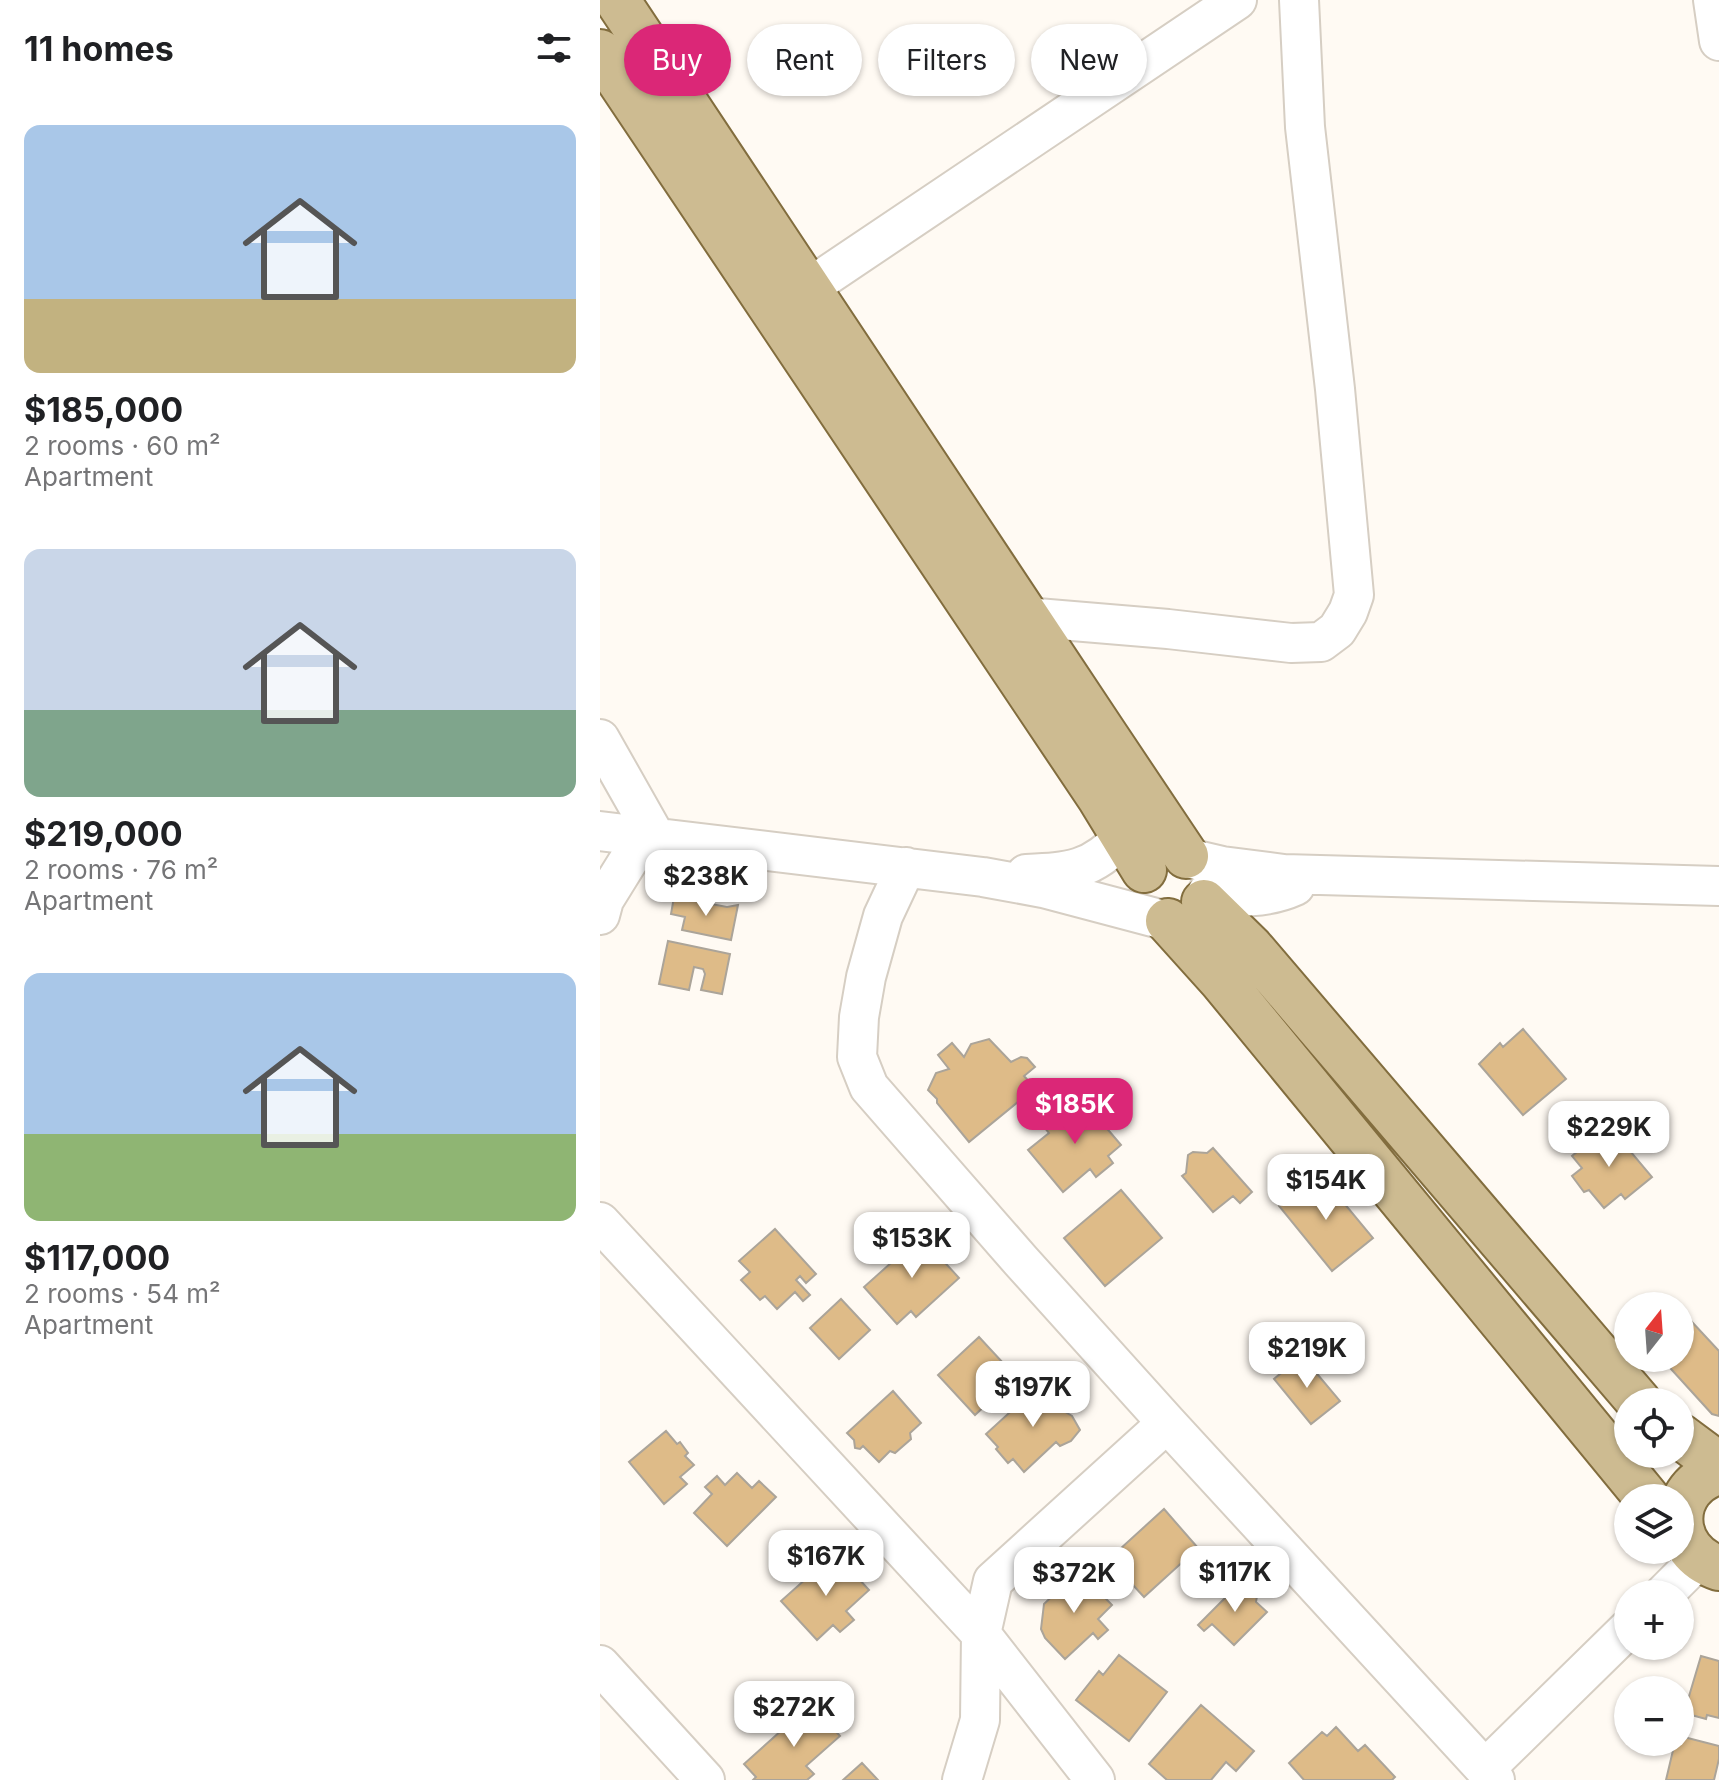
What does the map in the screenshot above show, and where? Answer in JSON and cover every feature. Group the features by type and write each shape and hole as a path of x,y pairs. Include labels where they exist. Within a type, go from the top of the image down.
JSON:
{"main road":[{"path":"600,6 609,0"},
{"path":"617,0 810,287 1025,617 1186,892 1222,981 1635,1484"},
{"path":"600,52 1100,798 1134,854 1143,903 1151,913 1186,892"},
{"path":"1186,892 1251,948 1627,1388"},
{"path":"1694,1446 1719,1465"},
{"path":"1696,1550 1680,1525 1681,1510 1696,1483 1719,1472"}],"street":[{"path":"810,287 1237,0"},
{"path":"1025,617 1291,643 1321,642 1337,630 1348,612 1354,595 1335,389 1305,127 1299,0"},
{"path":"1713,0 1719,41"},
{"path":"600,739 656,838"},
{"path":"600,831 906,867 1043,888 1263,896 1315,876 1719,886"},
{"path":"600,915 604,900 630,858 656,838"},
{"path":"983,877 1077,869 1110,851 1134,854"},
{"path":"906,867 883,916 866,977 859,1017 857,1057 869,1087 1167,1423 1490,1774 1614,1644"},
{"path":"600,1222 981,1634 1095,1780"},
{"path":"962,1780 980,1720 981,1634 993,1581 1167,1423"},
{"path":"1674,1580 1696,1550"},
{"path":"600,1665 705,1780"}],"building":[{"path":"674,897 727,907 738,905 731,940 682,930 685,917 671,914"},
{"path":"668,941 730,954 722,994 701,990 705,974 703,969 694,967 689,990 659,984"},
{"path":"1523,1029 1566,1079 1523,1115 1479,1064 1500,1043 1503,1047"},
{"path":"989,1039 1011,1062 1021,1057 1027,1058 1035,1067 1024,1076 1035,1088 969,1142 928,1090 936,1073 949,1069 938,1055 952,1043 964,1057 971,1044"},
{"path":"1080,1097 1121,1145 1108,1156 1113,1163 1096,1177 1090,1169 1063,1192 1028,1150 1049,1133 1044,1127"},
{"path":"1609,1126 1652,1177 1625,1199 1621,1194 1604,1208 1589,1190 1584,1192 1572,1176 1582,1168 1572,1156"},
{"path":"1213,1148 1252,1192 1240,1203 1233,1196 1213,1212 1182,1176 1186,1173 1188,1155 1193,1152 1207,1153"},
{"path":"1319,1173 1373,1238 1332,1271 1279,1206"},
{"path":"1121,1190 1162,1238 1105,1286 1064,1238"},
{"path":"775,1229 816,1274 806,1283 800,1276 796,1280 810,1295 803,1301 795,1292 777,1309 765,1296 760,1300 741,1280 750,1272 739,1261"},
{"path":"916,1231 959,1278 916,1317 911,1311 897,1324 864,1287 910,1246 905,1241"},
{"path":"841,1299 870,1330 839,1359 810,1328"},
{"path":"1694,1324 1719,1351 1719,1416 1712,1414 1694,1394 1694,1388 1688,1388 1674,1372 1694,1372"},
{"path":"979,1337 1016,1377 975,1415 938,1375"},
{"path":"1302,1356 1340,1401 1311,1424 1274,1379"},
{"path":"1040,1385 1062,1404 1062,1410 1072,1416 1080,1430 1071,1441 1060,1446 1056,1442 1024,1472 1013,1459 1008,1463 986,1434"},
{"path":"893,1391 921,1423 910,1433 911,1439 895,1453 890,1451 879,1462 863,1446 855,1448 854,1440 847,1433"},
{"path":"666,1431 677,1444 680,1442 688,1453 685,1456 694,1465 680,1477 687,1484 664,1504 629,1462"},
{"path":"737,1473 752,1488 759,1481 776,1497 727,1546 694,1513 712,1494 705,1487 717,1476 725,1485"},
{"path":"1164,1509 1198,1548 1144,1597 1109,1559"},
{"path":"835,1553 869,1590 846,1611 854,1620 840,1632 833,1625 817,1640 781,1601"},
{"path":"1079,1571 1112,1605 1098,1619 1108,1630 1098,1639 1093,1633 1065,1659 1045,1638 1041,1629 1044,1604"},
{"path":"1242,1581 1267,1612 1234,1645 1212,1624 1204,1631 1198,1625"},
{"path":"1119,1655 1167,1692 1129,1741 1076,1700 1099,1671 1103,1675"},
{"path":"1701,1656 1719,1661 1719,1718 1694,1716 1694,1679"},
{"path":"811,1704 840,1736 806,1766 814,1774 807,1780 753,1780 756,1777 744,1764"},
{"path":"1201,1705 1254,1751 1236,1771 1226,1762 1211,1780 1167,1780 1149,1764"},
{"path":"1336,1727 1358,1751 1365,1745 1395,1777 1392,1780 1304,1780 1289,1763 1322,1732 1327,1736"},
{"path":"1694,1740 1719,1746 1714,1780 1666,1780 1672,1756 1694,1756"},
{"path":"862,1763 878,1780 843,1780"}]}
